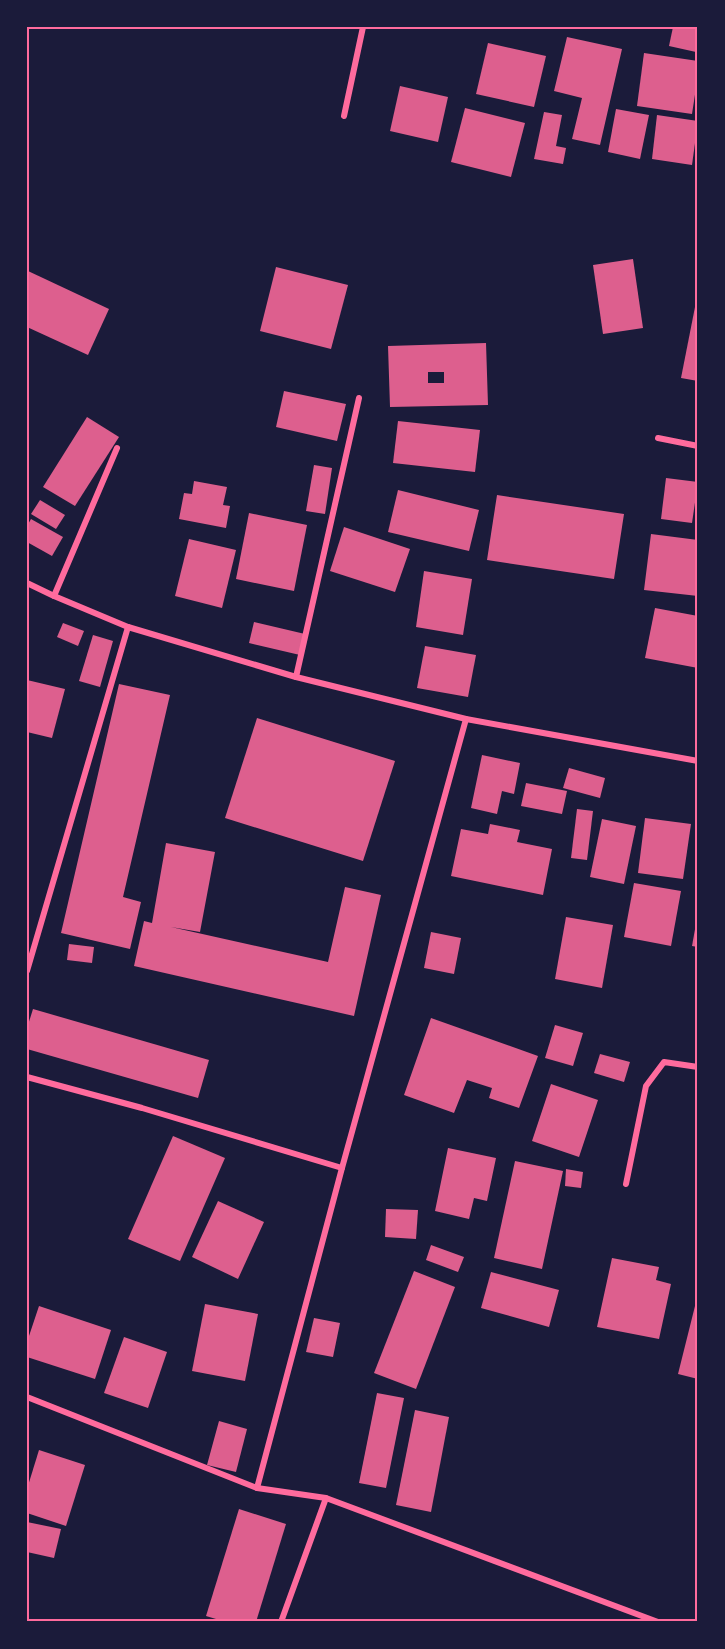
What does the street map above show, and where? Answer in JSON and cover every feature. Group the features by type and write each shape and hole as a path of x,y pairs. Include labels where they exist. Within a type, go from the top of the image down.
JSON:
{"street":[{"path":"344,116 363,27"},
{"path":"296,677 359,398"},
{"path":"658,438 698,446"},
{"path":"54,596 117,448"},
{"path":"27,583 128,627 296,677 466,718 698,761"},
{"path":"27,971 128,627"},
{"path":"257,1488 466,718"},
{"path":"626,1184 646,1086 664,1062 698,1067"},
{"path":"27,1077 142,1108 342,1168"},
{"path":"27,1397 257,1488 326,1498 658,1622"},
{"path":"282,1622 326,1498"}],"building":[{"path":"673,27 698,27 696,52 669,46"},
{"path":"567,37 622,49 600,145 572,139 582,98 554,91"},
{"path":"488,43 546,56 534,107 476,94"},
{"path":"644,53 698,61 692,114 637,106"},
{"path":"400,86 448,97 438,142 390,131"},
{"path":"465,108 525,123 511,177 451,162"},
{"path":"616,109 649,115 640,159 608,152"},
{"path":"544,112 562,115 556,146 566,148 563,164 534,159"},
{"path":"657,115 698,121 692,165 652,159"},
{"path":"633,259 643,328 603,334 593,265"},
{"path":"276,267 348,285 331,349 260,331"},
{"path":"28,271 109,309 88,355 27,327"},
{"path":"695,307 698,308 698,381 681,378"},
{"path":"486,343 488,405 390,407 388,346","holes":["428,372 444,372 444,383 428,383"]},
{"path":"284,391 346,404 337,441 276,427"},
{"path":"87,417 119,437 75,506 43,487"},
{"path":"398,421 480,430 475,472 393,463"},
{"path":"314,465 332,468 325,514 306,511"},
{"path":"666,478 698,482 692,523 661,519"},
{"path":"194,481 227,487 223,505 230,506 226,528 179,519 184,493 192,494"},
{"path":"398,490 479,510 469,551 388,532"},
{"path":"497,495 624,514 614,579 487,560"},
{"path":"40,500 65,515 56,529 31,514"},
{"path":"249,513 307,525 294,591 236,579"},
{"path":"31,519 63,537 52,556 27,542 27,526"},
{"path":"344,527 410,549 395,592 330,571"},
{"path":"651,534 698,540 698,596 644,590"},
{"path":"189,539 236,550 222,608 175,596"},
{"path":"424,571 472,579 463,635 416,627"},
{"path":"655,608 698,616 698,668 645,658"},
{"path":"254,622 305,634 300,655 249,643"},
{"path":"63,623 84,631 78,646 57,637"},
{"path":"93,635 113,641 100,687 79,681"},
{"path":"425,646 476,655 468,697 417,688"},
{"path":"27,680 65,689 52,738 27,732"},
{"path":"119,684 170,695 123,897 141,902 130,949 61,933"},
{"path":"257,718 395,761 363,861 225,818"},
{"path":"482,755 520,763 514,794 502,791 497,814 471,808"},
{"path":"569,768 605,778 600,798 563,788"},
{"path":"526,783 567,791 562,814 521,806"},
{"path":"577,809 593,811 587,860 571,858"},
{"path":"645,818 691,824 683,879 638,873"},
{"path":"602,819 636,826 624,884 590,877"},
{"path":"490,824 520,830 517,842 552,849 543,895 451,876 461,829 488,834"},
{"path":"166,843 215,852 200,932 171,927 328,962 345,887 381,895 354,1016 134,966 144,921 152,923"},
{"path":"634,883 681,891 671,946 624,937"},
{"path":"566,917 613,925 602,988 555,979"},
{"path":"698,919 698,947 692,946"},
{"path":"431,932 461,938 454,974 424,968"},
{"path":"69,944 94,947 92,963 67,960"},
{"path":"33,1009 209,1060 198,1098 27,1049 27,1028"},
{"path":"431,1018 538,1056 519,1108 489,1098 492,1088 467,1080 454,1113 404,1095"},
{"path":"555,1025 583,1033 573,1066 545,1058"},
{"path":"600,1054 630,1062 624,1082 594,1073"},
{"path":"551,1084 598,1100 579,1157 532,1141"},
{"path":"173,1136 225,1158 180,1261 128,1239"},
{"path":"448,1148 496,1158 487,1201 474,1198 469,1219 435,1211"},
{"path":"515,1161 563,1171 542,1269 494,1258"},
{"path":"566,1169 583,1172 581,1188 565,1186"},
{"path":"218,1201 264,1222 238,1279 192,1257"},
{"path":"386,1209 418,1210 416,1239 385,1237"},
{"path":"431,1245 464,1257 458,1272 426,1260"},
{"path":"612,1258 659,1267 656,1280 671,1284 659,1339 597,1327"},
{"path":"414,1271 455,1287 416,1389 374,1373"},
{"path":"491,1272 559,1290 549,1327 481,1308"},
{"path":"698,1299 698,1379 678,1374"},
{"path":"205,1304 258,1314 245,1381 192,1371"},
{"path":"39,1306 111,1330 95,1379 27,1357 27,1342"},
{"path":"314,1318 340,1323 333,1357 306,1352"},
{"path":"124,1337 167,1352 148,1408 104,1393"},
{"path":"377,1393 404,1398 386,1488 359,1483"},
{"path":"415,1410 449,1417 431,1512 396,1505"},
{"path":"219,1421 247,1429 236,1472 207,1465"},
{"path":"39,1450 85,1465 66,1526 27,1513 27,1489"},
{"path":"239,1509 286,1524 256,1622 226,1622 206,1616"},
{"path":"27,1522 61,1529 54,1558 27,1552"}]}
